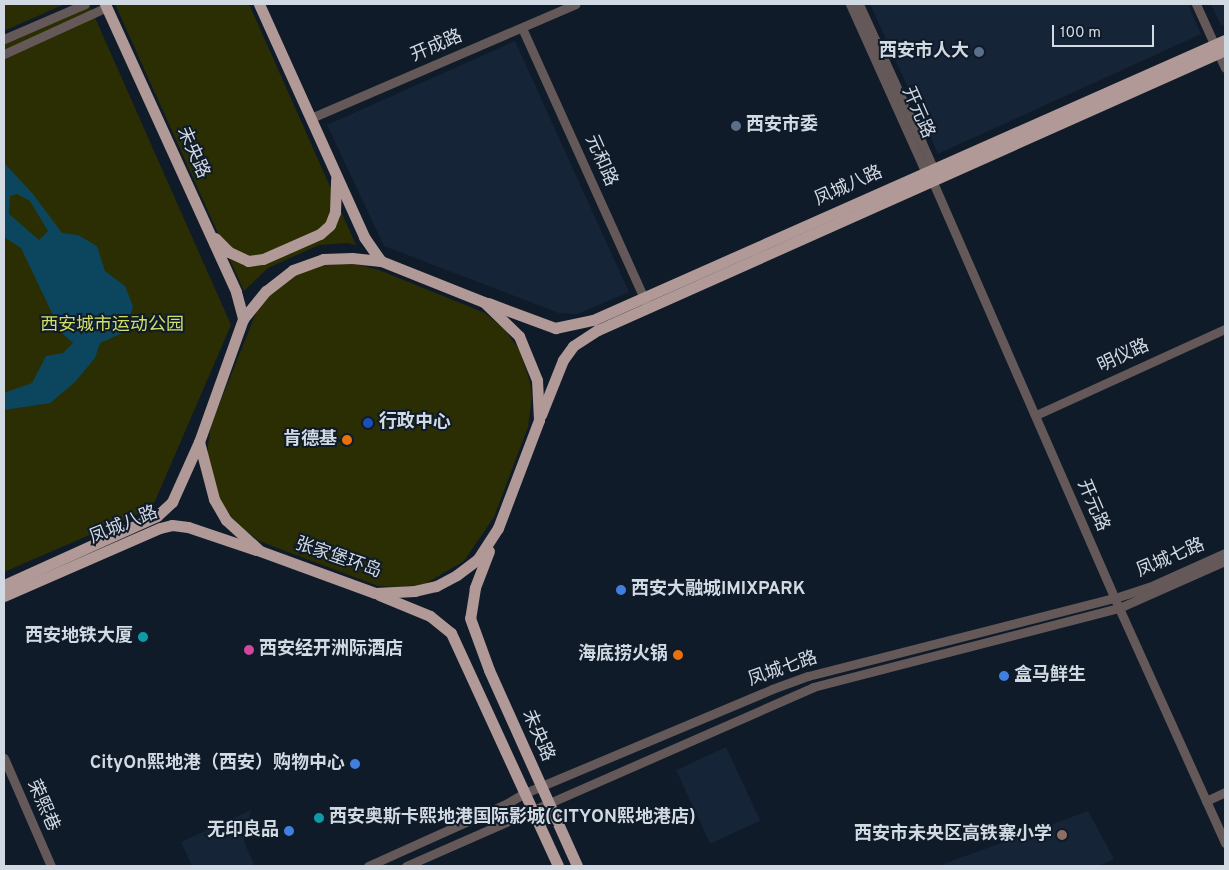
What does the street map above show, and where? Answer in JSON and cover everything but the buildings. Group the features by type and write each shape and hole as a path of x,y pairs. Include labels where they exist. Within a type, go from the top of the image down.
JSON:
{"main road":[{"path":"259,4 364,237 381,261"},
{"name":"未央路","path":"105,6 110,13 236,292 243,319"},
{"name":"凤城八路","path":"539,420 563,360 573,346 646,303 930,173 1221,47"},
{"path":"207,229 229,252 248,261 263,259 320,234 330,225 335,212 336,176"},
{"name":"张家堡环岛","path":"352,258 381,261 484,302 519,336 537,380 539,420 498,528 478,559 450,579 436,586 416,591 375,593 260,551 226,520 214,500 199,442 243,319 266,292 293,270 323,259 352,258"},
{"name":"凤城八路","path":"484,302 555,328 593,320 646,303"},
{"name":"凤城八路","path":"4,585 158,516 172,502 199,442"},
{"name":"凤城八路","path":"4,596 160,528 172,525 188,527 260,551"},
{"name":"未央路","path":"498,528 475,588 470,618 477,641 540,787 577,866"},
{"name":"未央路","path":"375,593 430,616 451,633 558,866"}],"street":[{"path":"4,39 85,4"},
{"name":"开成路","path":"311,118 576,4"},
{"name":"开元路","path":"850,4 930,173"},
{"name":"开元路","path":"860,4 930,173 1119,608 1225,843"},
{"path":"1196,4 1221,47 1225,68"},
{"path":"4,54 105,6"},
{"name":"元和路","path":"522,28 646,303"},
{"name":"明仪路","path":"1036,416 1225,329"},
{"name":"凤城七路","path":"368,866 504,805 525,793 772,689 808,676 1115,598 1149,587 1225,553"},
{"name":"凤城七路","path":"406,866 549,805 813,687 1119,608 1225,561"},
{"name":"荣熙巷","path":"4,758 51,866"},
{"path":"1206,801 1225,792"}],"shaded area":[{"path":"870,4 1188,4 1201,34 938,154"},
{"path":"1211,4 1225,4 1225,24 1221,26"},
{"path":"515,41 629,292 578,314 559,313 384,246 327,125"},
{"path":"4,163 33,194 62,233 78,235 97,246 105,271 125,286 133,306 127,331 100,343 95,358 75,382 50,403 4,410 4,393 32,383 46,356 63,353 73,343 61,332 21,248 4,237","holes":["17,194 30,201 48,231 39,240 9,214 10,196"]},
{"path":"726,747 760,820 710,844 676,770"},
{"path":"251,810 244,842 255,866 192,866 181,842"},
{"name":"西安市未央区高铁寨小学","path":"1088,811 1114,859 1099,866 938,866"}],"green space":[{"path":"4,4 65,4 4,31"},
{"name":"西安城市运动公园","path":"89,4 231,325 152,508 4,572 4,35"},
{"path":"115,4 249,4 356,245 348,243 319,245 268,268 244,291"},
{"path":"351,263 379,270 485,313 504,329 519,349 530,382 532,397 528,427 494,517 464,561 425,584 400,587 378,586 259,541 239,525 226,510 220,499 208,463 211,425 256,313 266,298 298,274 320,265"}],"place":[{"name":"西安市人大","path":"979,52"},
{"name":"西安市委","path":"736,126"},
{"name":"行政中心","path":"368,423"},
{"name":"肯德基","path":"347,440"},
{"name":"西安大融城IMIXPARK","path":"621,590"},
{"name":"西安地铁大厦","path":"143,637"},
{"name":"西安经开洲际酒店","path":"249,650"},
{"name":"海底捞火锅","path":"678,655"},
{"name":"盒马鲜生","path":"1004,676"},
{"name":"CityOn熙地港（西安）购物中心","path":"355,764"},
{"name":"西安奥斯卡熙地港国际影城(CITYON熙地港店)","path":"319,818"},
{"name":"无印良品","path":"289,831"},
{"name":"西安市未央区高铁寨小学","path":"1062,835"}]}
